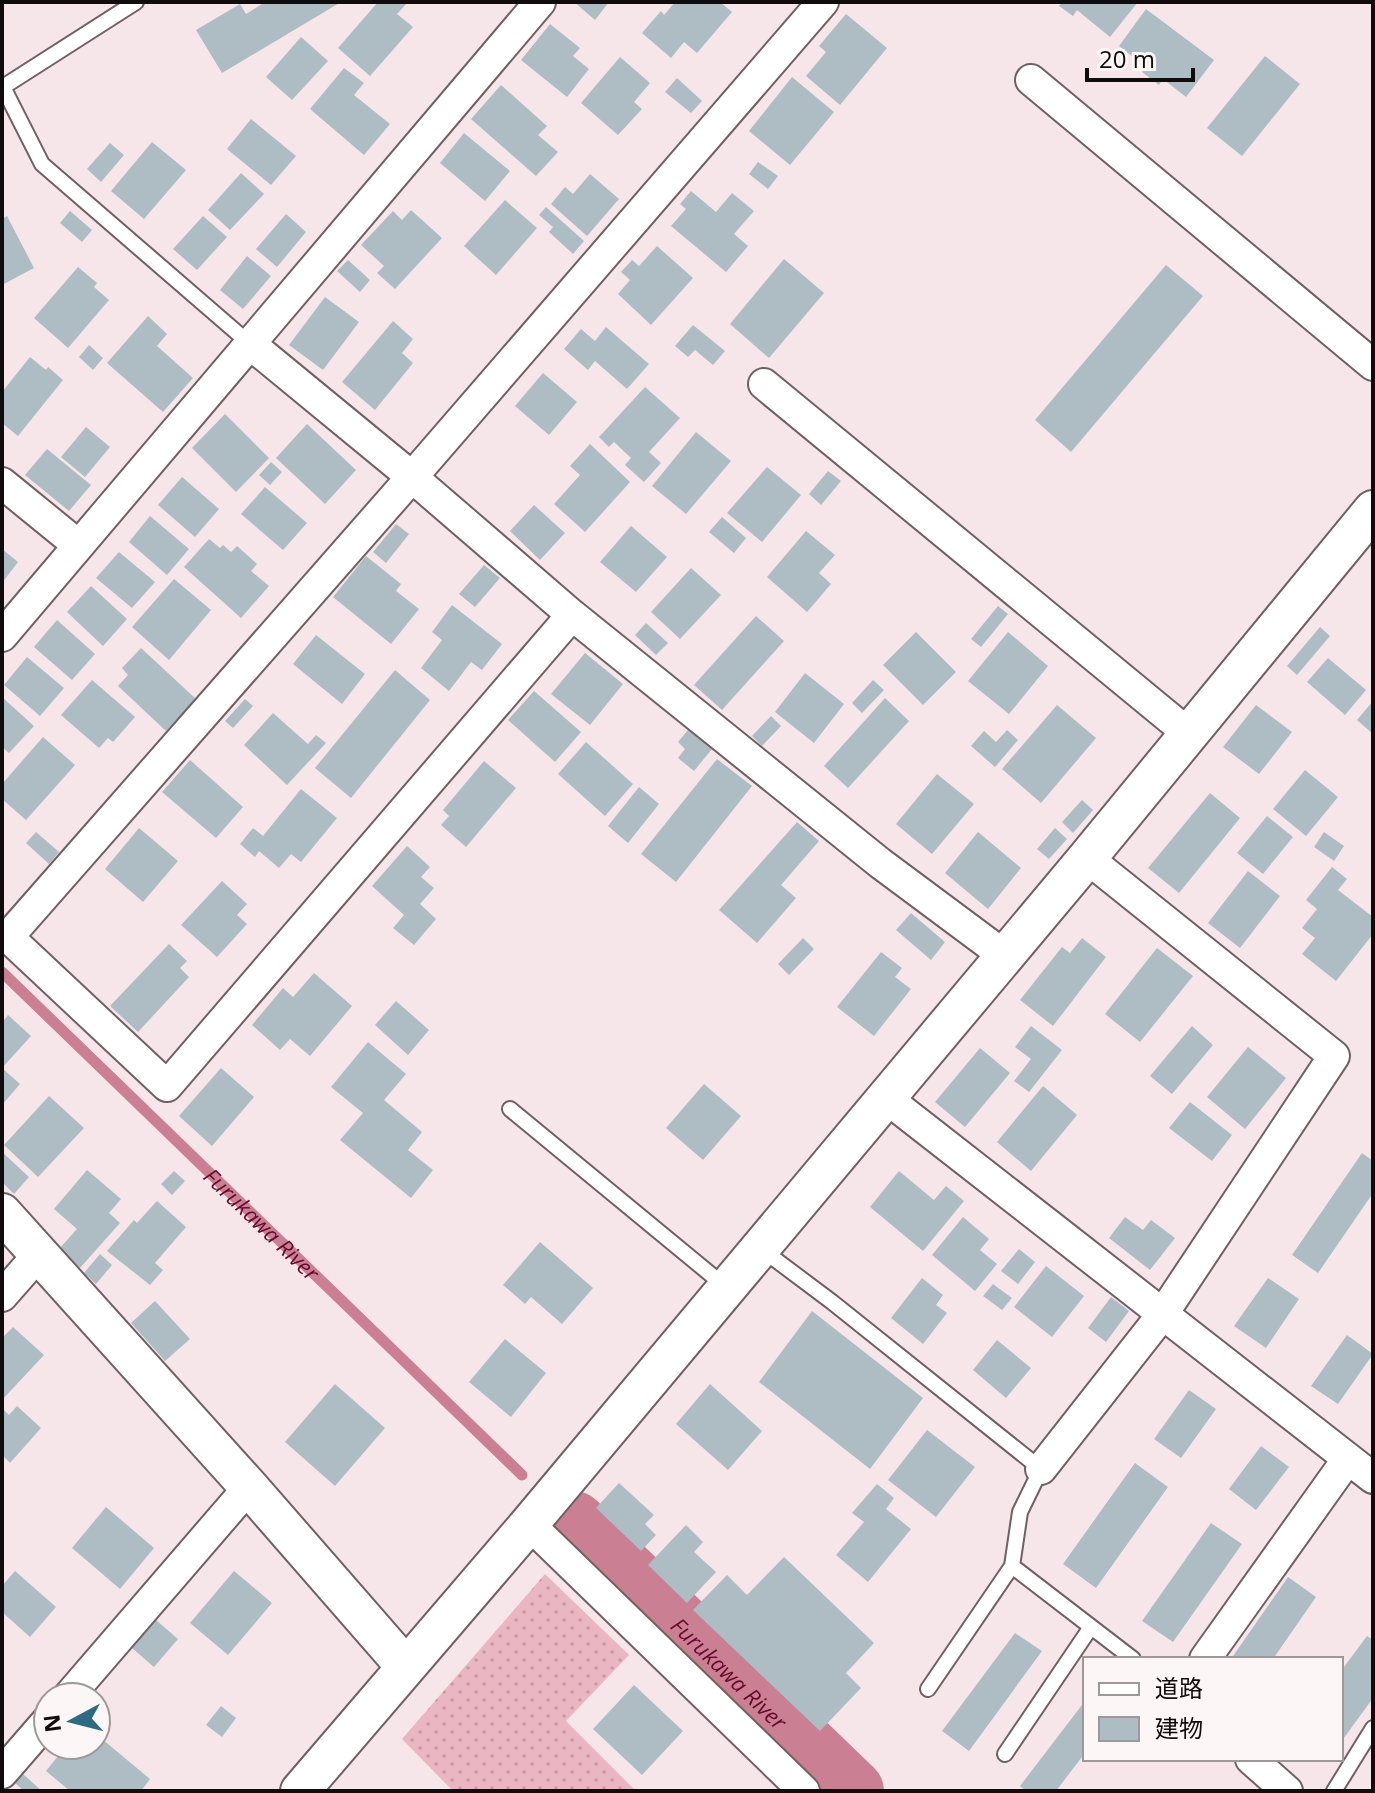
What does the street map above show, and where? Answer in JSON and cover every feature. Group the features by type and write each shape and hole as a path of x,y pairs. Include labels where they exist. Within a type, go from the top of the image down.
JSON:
{"street":[{"path":"2,636 540,2"},
{"path":"572,615 167,1086 8,937 823,2"},
{"path":"1031,80 1373,365"},
{"path":"249,343 412,477 572,615 880,863 1005,956"},
{"path":"764,384 1189,734"},
{"path":"2,483 78,545"},
{"path":"300,1791 529,1524 1005,956 1373,510"},
{"path":"1041,1469 1162,1315 1334,1056 1087,858"},
{"path":"886,1098 1373,1478"},
{"path":"2,1213 406,1667"},
{"path":"2,1296 39,1254"},
{"path":"1206,1657 1347,1460"},
{"path":"82,1681 249,1487"},
{"path":"529,1524 804,1791"},
{"path":"2,1773 32,1738"},
{"path":"1253,1761 1287,1791"}],"lane":[{"path":"136,2 3,87 42,164 249,343"},
{"path":"510,1109 726,1287"},
{"path":"760,1248 1041,1469 1020,1512 1012,1566 928,1689"},
{"path":"1012,1566 1130,1657"},
{"path":"1005,1754 1091,1627"},
{"path":"1334,1791 1373,1728"}],"shaded area":[{"path":"545,1574 629,1655 566,1721 636,1791 453,1791 402,1739"}],"building":[{"path":"265,2 341,2 222,73 196,30 240,4 246,14"},
{"path":"378,2 408,2 397,14 413,27 370,76 338,48"},
{"path":"574,2 609,2 595,20"},
{"path":"675,2 720,2 732,12 697,53 684,42 671,58 642,33 661,11 664,15"},
{"path":"1062,2 1138,2 1110,37 1077,10 1073,16 1059,6"},
{"path":"1146,9 1214,60 1186,97 1163,79 1159,85 1142,72 1146,67 1119,46"},
{"path":"846,14 887,48 840,105 806,76 826,52 819,46"},
{"path":"550,24 580,48 573,56 589,69 567,97 521,60"},
{"path":"301,37 328,61 292,100 266,77"},
{"path":"1265,56 1300,84 1242,156 1207,128"},
{"path":"620,57 650,83 634,102 642,109 618,135 581,103"},
{"path":"344,68 364,83 354,95 390,124 364,155 310,109"},
{"path":"792,77 834,112 790,165 749,131"},
{"path":"677,78 702,101 691,113 665,92"},
{"path":"501,85 547,126 538,135 558,152 536,176 471,119"},
{"path":"251,119 296,156 271,185 227,149"},
{"path":"464,133 510,171 485,201 440,163"},
{"path":"152,142 186,170 144,219 111,191"},
{"path":"110,143 124,155 101,182 87,169"},
{"path":"758,162 778,176 768,189 749,174"},
{"path":"241,173 264,194 230,230 208,210"},
{"path":"590,174 619,199 587,236 551,204 565,187 573,194"},
{"path":"691,191 716,212 732,193 754,211 734,234 748,246 726,272 671,226 686,209 680,204"},
{"path":"505,200 537,228 496,275 464,246"},
{"path":"546,207 584,241 573,254 549,232 553,227 539,215"},
{"path":"411,210 442,238 395,289 377,273 384,266 361,245 393,211 402,220"},
{"path":"70,211 92,230 82,242 60,223"},
{"path":"286,214 306,232 277,267 256,249"},
{"path":"7,216 34,268 2,285 2,219"},
{"path":"203,216 227,237 197,270 173,249"},
{"path":"657,246 693,278 651,325 618,294 630,280 621,272 632,260 639,266"},
{"path":"247,256 271,276 243,309 220,290"},
{"path":"784,259 824,293 769,358 730,324"},
{"path":"348,260 370,280 360,292 337,271"},
{"path":"1166,265 1203,296 1071,452 1035,420"},
{"path":"78,267 97,283 94,287 109,300 68,348 34,318"},
{"path":"325,297 359,322 323,370 289,345"},
{"path":"148,316 167,334 157,346 193,378 163,412 107,363"},
{"path":"393,321 413,339 402,353 413,363 375,410 342,382"},
{"path":"693,325 725,351 713,365 695,350 688,357 675,346"},
{"path":"606,327 649,364 627,389 595,361 588,370 564,349 581,329 595,341"},
{"path":"89,345 103,358 93,370 79,357"},
{"path":"30,357 63,380 18,436 2,423 2,392"},
{"path":"543,373 577,402 549,435 515,406"},
{"path":"645,387 680,418 649,452 661,463 644,482 625,465 631,458 614,442 609,447 599,437"},
{"path":"225,414 269,458 236,492 192,448"},
{"path":"307,424 356,470 325,504 276,458"},
{"path":"86,427 110,447 85,477 61,457"},
{"path":"696,432 731,461 686,514 652,486"},
{"path":"590,444 630,482 585,532 554,504 580,475 570,466"},
{"path":"47,449 91,485 69,511 25,475"},
{"path":"271,462 282,472 270,485 259,475"},
{"path":"767,467 801,495 762,542 727,513"},
{"path":"828,471 841,481 821,505 809,494"},
{"path":"182,477 219,509 195,537 158,505"},
{"path":"265,487 307,523 283,550 241,514"},
{"path":"534,505 565,533 540,560 510,531"},
{"path":"150,516 189,549 167,575 129,542"},
{"path":"722,517 746,538 734,553 709,532"},
{"path":"396,524 409,534 386,563 373,552"},
{"path":"631,526 667,557 636,592 600,562"},
{"path":"806,531 835,555 819,573 831,584 807,612 767,577"},
{"path":"209,539 231,552 237,546 257,564 251,571 269,586 241,618 184,567"},
{"path":"2,549 18,562 2,583"},
{"path":"119,552 155,582 132,608 96,578"},
{"path":"366,556 401,584 396,591 419,609 391,644 333,597"},
{"path":"484,565 500,578 475,607 459,594"},
{"path":"691,568 721,595 680,639 651,612"},
{"path":"174,579 211,610 169,660 132,627"},
{"path":"91,586 127,619 103,646 67,612"},
{"path":"452,605 502,644 482,670 471,662 449,691 421,668 442,640 432,632"},
{"path":"998,606 1008,614 981,647 971,639"},
{"path":"756,616 784,641 722,710 694,685"},
{"path":"57,620 95,654 72,680 34,647"},
{"path":"646,623 668,643 656,655 635,635"},
{"path":"1320,627 1330,636 1297,675 1287,666"},
{"path":"916,632 956,672 923,705 883,665"},
{"path":"1008,632 1048,666 1009,714 968,681"},
{"path":"316,635 365,674 342,704 293,664"},
{"path":"141,648 196,699 166,731 118,686 128,675 122,668"},
{"path":"585,653 623,684 590,725 551,694"},
{"path":"27,657 64,688 40,716 4,685"},
{"path":"1328,658 1366,690 1345,715 1307,682"},
{"path":"395,670 430,700 351,798 315,768"},
{"path":"805,673 844,704 814,743 775,712"},
{"path":"92,680 135,717 113,742 108,738 99,748 61,715"},
{"path":"873,680 884,690 862,713 852,703"},
{"path":"534,691 581,732 555,762 508,720"},
{"path":"2,697 34,726 9,753 2,747"},
{"path":"885,698 909,721 848,788 824,766"},
{"path":"245,699 253,706 233,728 225,721"},
{"path":"1373,701 1373,734 1357,720"},
{"path":"1057,705 1096,738 1041,803 1002,769"},
{"path":"1256,705 1292,732 1259,774 1223,747"},
{"path":"273,713 308,744 316,735 326,743 287,785 244,745"},
{"path":"771,716 781,726 762,746 752,736"},
{"path":"688,730 712,749 694,771 678,758 685,749 678,742"},
{"path":"1007,730 1018,740 995,767 971,746 984,731 996,742"},
{"path":"43,737 75,765 26,820 2,799 2,784"},
{"path":"586,742 633,784 605,816 558,774"},
{"path":"717,759 752,786 676,882 641,854"},
{"path":"190,760 243,807 216,838 162,792"},
{"path":"484,761 516,788 466,847 441,825 449,816 443,810"},
{"path":"1305,770 1338,797 1306,836 1273,809"},
{"path":"937,774 974,804 932,854 896,824"},
{"path":"639,787 659,804 628,843 608,826"},
{"path":"301,789 337,818 301,862 291,854 279,868 259,851 255,857 240,844 253,828 263,836"},
{"path":"1210,793 1240,818 1179,893 1148,868"},
{"path":"1082,800 1093,810 1073,833 1062,822"},
{"path":"1267,816 1293,837 1263,874 1237,853"},
{"path":"797,822 819,841 781,885 796,898 757,943 719,910"},
{"path":"139,828 178,861 143,902 105,869"},
{"path":"1055,828 1067,839 1049,859 1037,849"},
{"path":"36,832 59,852 49,864 26,843"},
{"path":"978,832 1021,868 988,909 945,873"},
{"path":"1324,832 1344,846 1334,861 1314,847"},
{"path":"407,846 430,867 421,877 434,888 420,904 436,919 414,945 393,928 404,915 372,886"},
{"path":"1332,867 1347,879 1338,890 1373,917 1373,934 1336,981 1302,954 1315,938 1302,928 1317,909 1306,900"},
{"path":"1248,871 1280,896 1240,948 1208,923"},
{"path":"222,881 247,904 237,915 247,924 217,957 181,925"},
{"path":"911,913 945,942 931,960 896,930"},
{"path":"803,938 814,949 789,975 778,964"},
{"path":"1082,938 1106,957 1053,1026 1020,1000 1062,947 1070,953"},
{"path":"169,944 187,961 180,968 189,977 138,1032 110,1006"},
{"path":"1157,948 1193,976 1140,1042 1105,1014"},
{"path":"881,952 902,968 895,977 911,989 874,1036 837,1007"},
{"path":"314,973 352,1006 310,1056 290,1039 280,1050 252,1025 283,988 293,997"},
{"path":"396,1001 429,1030 408,1055 375,1025"},
{"path":"8,1015 31,1036 2,1068 2,1023"},
{"path":"1031,1026 1062,1050 1029,1092 1014,1081 1031,1059 1015,1047"},
{"path":"1192,1026 1213,1045 1172,1094 1150,1076"},
{"path":"368,1042 406,1074 384,1100 422,1132 408,1150 433,1170 411,1198 340,1140 363,1113 331,1087"},
{"path":"1248,1047 1286,1078 1245,1129 1207,1097"},
{"path":"980,1048 1010,1073 965,1127 935,1102"},
{"path":"2,1068 20,1084 2,1105"},
{"path":"221,1068 254,1097 212,1146 179,1116"},
{"path":"704,1084 741,1116 703,1160 666,1128"},
{"path":"1043,1086 1077,1115 1031,1171 997,1142"},
{"path":"49,1096 84,1128 38,1177 4,1145"},
{"path":"1190,1102 1232,1135 1212,1161 1169,1128"},
{"path":"2,1152 29,1177 14,1194 2,1182"},
{"path":"1362,1153 1373,1161 1373,1193 1318,1273 1292,1255"},
{"path":"87,1170 121,1199 109,1213 120,1223 80,1268 59,1249 77,1229 54,1209"},
{"path":"174,1171 185,1181 172,1195 161,1184"},
{"path":"899,1171 934,1200 946,1186 964,1201 923,1251 870,1207"},
{"path":"157,1201 186,1227 155,1263 163,1270 150,1285 107,1251 134,1220 137,1223"},
{"path":"963,1217 989,1239 980,1250 997,1264 975,1291 932,1255"},
{"path":"1125,1217 1143,1230 1151,1220 1175,1238 1150,1270 1109,1238"},
{"path":"540,1242 593,1288 562,1324 531,1297 525,1304 503,1285"},
{"path":"1019,1249 1035,1262 1018,1284 1001,1271"},
{"path":"100,1254 112,1265 96,1284 84,1273"},
{"path":"1046,1266 1084,1296 1052,1337 1014,1307"},
{"path":"922,1278 943,1295 936,1305 947,1313 923,1344 891,1318"},
{"path":"1268,1278 1299,1299 1266,1348 1234,1326"},
{"path":"993,1284 1012,1298 1002,1310 983,1296"},
{"path":"1111,1297 1129,1311 1106,1342 1088,1328"},
{"path":"155,1301 190,1339 165,1361 131,1323"},
{"path":"812,1311 923,1398 870,1469 759,1382"},
{"path":"13,1327 44,1355 2,1400 2,1338"},
{"path":"1347,1335 1373,1354 1338,1404 1311,1386"},
{"path":"505,1339 546,1373 511,1417 469,1382"},
{"path":"997,1340 1031,1368 1006,1398 973,1370"},
{"path":"335,1384 385,1428 335,1486 285,1442"},
{"path":"710,1384 762,1431 728,1470 676,1424"},
{"path":"1189,1390 1216,1409 1181,1458 1154,1439"},
{"path":"17,1406 41,1428 10,1463 2,1455 2,1408 9,1415"},
{"path":"927,1430 975,1467 936,1517 888,1480"},
{"path":"1261,1446 1289,1467 1256,1510 1229,1489"},
{"path":"1135,1463 1168,1487 1096,1588 1063,1564"},
{"path":"619,1483 654,1515 645,1524 656,1535 641,1551 596,1508"},
{"path":"877,1484 894,1498 886,1509 911,1529 868,1582 836,1555 864,1522 852,1513"},
{"path":"106,1507 154,1548 120,1589 72,1548"},
{"path":"1211,1523 1242,1544 1173,1642 1142,1621"},
{"path":"686,1525 703,1542 694,1552 716,1572 687,1603 648,1565"},
{"path":"784,1557 874,1643 846,1673 861,1688 820,1731 693,1610 727,1575 747,1595"},
{"path":"15,1571 56,1607 30,1637 2,1612 2,1586"},
{"path":"234,1571 272,1603 228,1655 190,1623"},
{"path":"1288,1577 1316,1597 1274,1657 1232,1657"},
{"path":"156,1620 178,1639 154,1667 132,1648"},
{"path":"1015,1633 1042,1651 969,1751 942,1731"},
{"path":"1367,1636 1373,1640 1373,1698 1343,1739 1343,1668"},
{"path":"634,1685 683,1731 642,1775 593,1729"},
{"path":"1083,1704 1083,1756 1056,1791 1026,1791 1020,1786"},
{"path":"221,1706 236,1718 222,1737 206,1725"},
{"path":"112,1747 150,1779 141,1791 70,1791 46,1771 54,1761 112,1761"},
{"path":"23,1774 42,1791 24,1791 15,1783"}],"waterway":[{"name":"Furukawa River","path":"2,972 522,1475"},
{"name":"Furukawa River","path":"574,1523 852,1791"}]}
